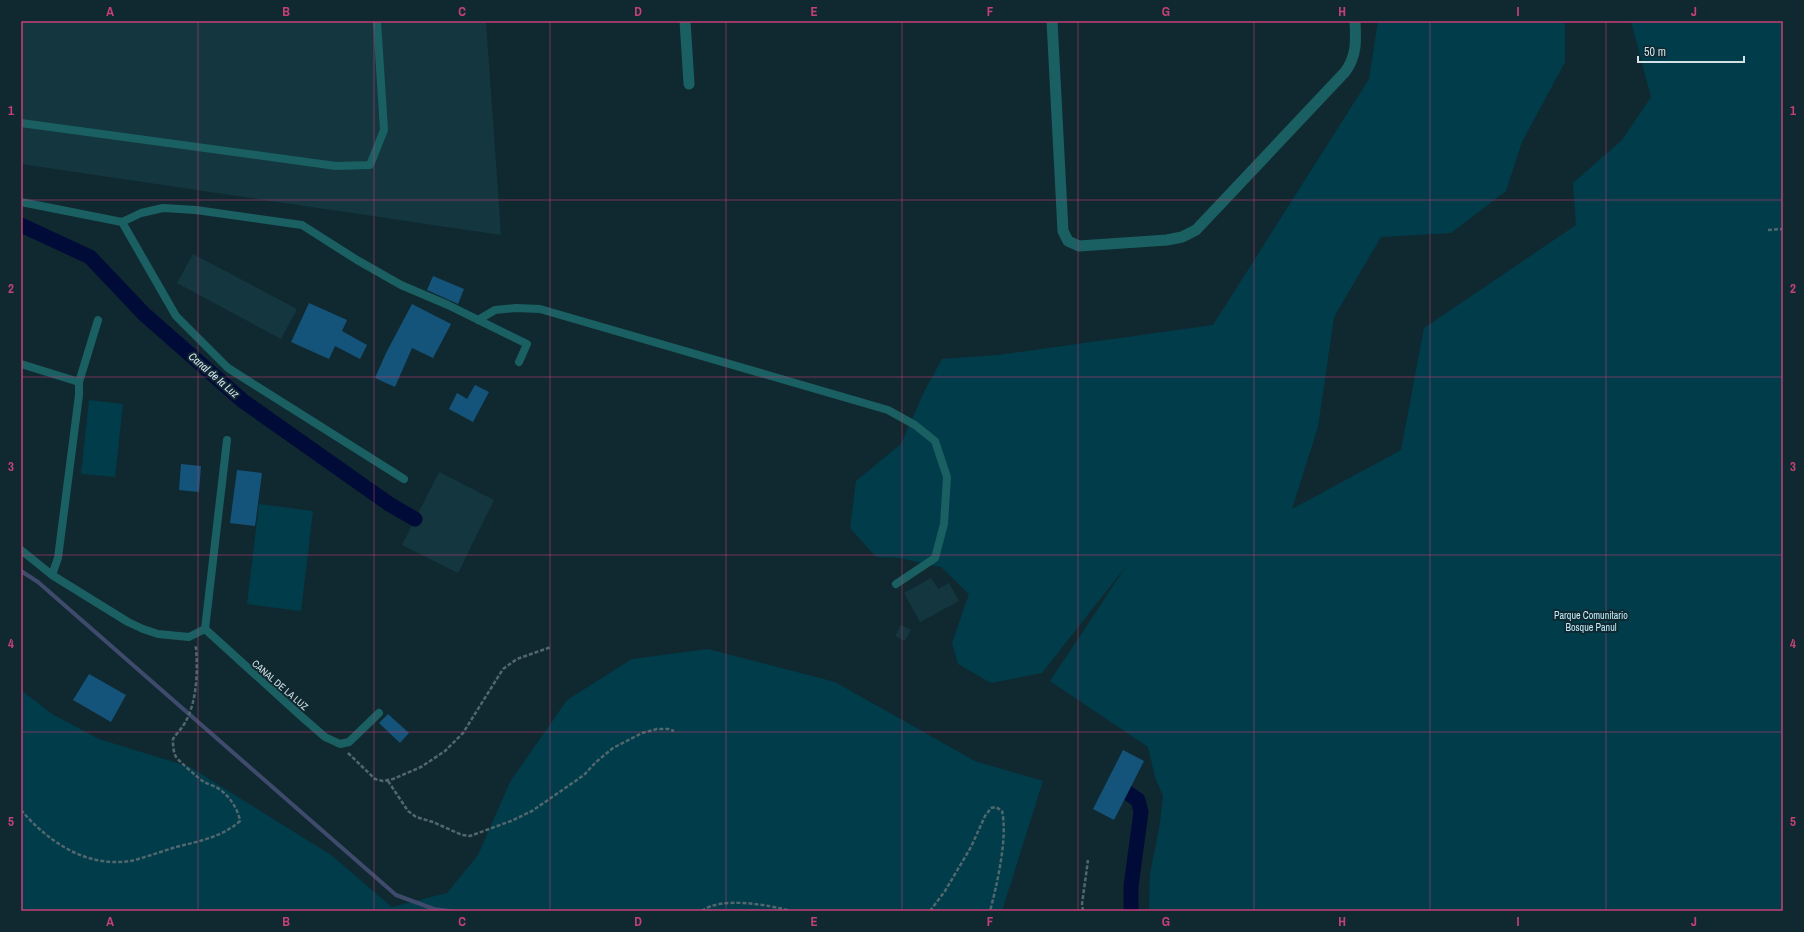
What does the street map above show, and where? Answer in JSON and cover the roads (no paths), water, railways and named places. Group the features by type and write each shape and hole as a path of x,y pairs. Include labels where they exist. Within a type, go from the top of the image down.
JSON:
{"street":[{"path":"685,21 689,84"},
{"path":"1052,21 1063,231 1068,241 1079,246 1167,240 1182,237 1196,230 1345,72 1353,59 1355,50 1355,21"}],"lane":[{"path":"21,123 336,166 370,165 384,130 377,21"},
{"path":"21,202 122,222 141,213 163,208 196,210 302,224 357,260 401,285 527,344 519,362"},
{"path":"122,222 176,316 228,368 404,479"},
{"path":"478,320 495,310 516,308 540,310 888,410 915,425 935,441 947,477 944,524 935,558 896,584"},
{"path":"52,575 58,558 79,395 78,382 98,320"},
{"path":"21,364 78,382"},
{"path":"21,550 52,575 128,622 158,634 188,637 205,629 227,440"},
{"name":"CANAL DE LA LUZ","path":"205,629 325,737 340,744 349,742 379,713"}],"waterway":[{"name":"Canal de la Luz","path":"21,225 90,257 144,314 243,401 389,504 415,519"},
{"path":"21,571 38,582 396,895 434,909 449,911"},
{"path":"1128,793 1138,800 1141,812 1131,886 1131,911"}],"park label":[{"name":"Parque Comunitario Bosque Panul","path":"1591,620"}]}
